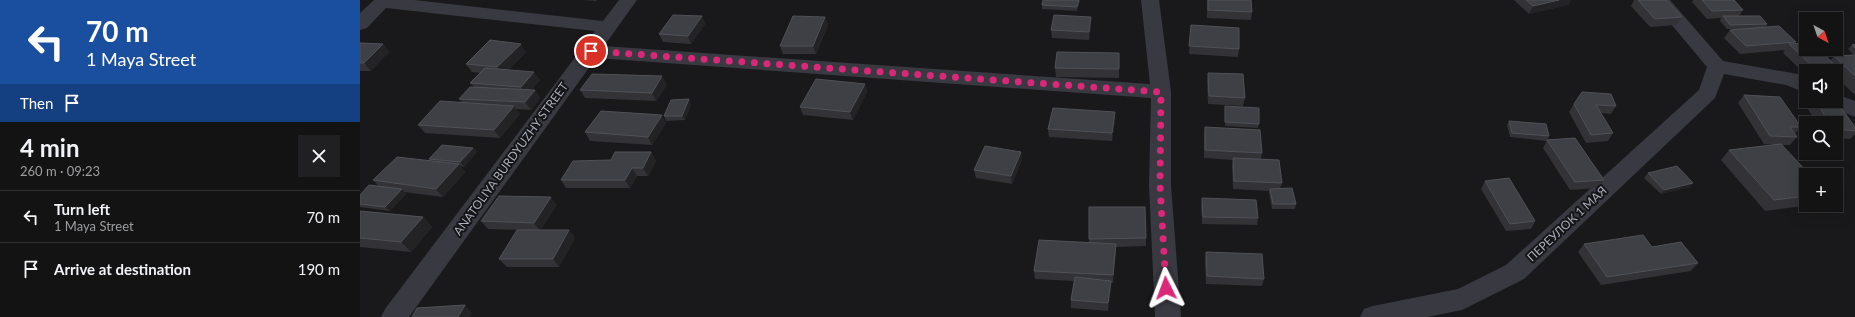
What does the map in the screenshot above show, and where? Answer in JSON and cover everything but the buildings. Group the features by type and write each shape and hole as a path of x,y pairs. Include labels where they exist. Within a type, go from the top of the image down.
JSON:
{"street":[{"name":"ANATOLIYA BURDYUZHY STREET","path":"394,317 628,0"},
{"path":"1150,0 1161,92 1160,185 1168,317"},
{"path":"1660,0 1717,66 1791,78 1799,82"},
{"path":"360,24 383,1 609,27"},
{"path":"591,51 1161,92"},
{"name":"ПЕРЕУЛОК 1 МАЯ","path":"1373,317 1462,299 1515,272 1708,93 1717,66"},
{"path":"1843,104 1855,110"}],"route":[{"path":"591,51 1161,92 1160,185 1166,288"}]}
